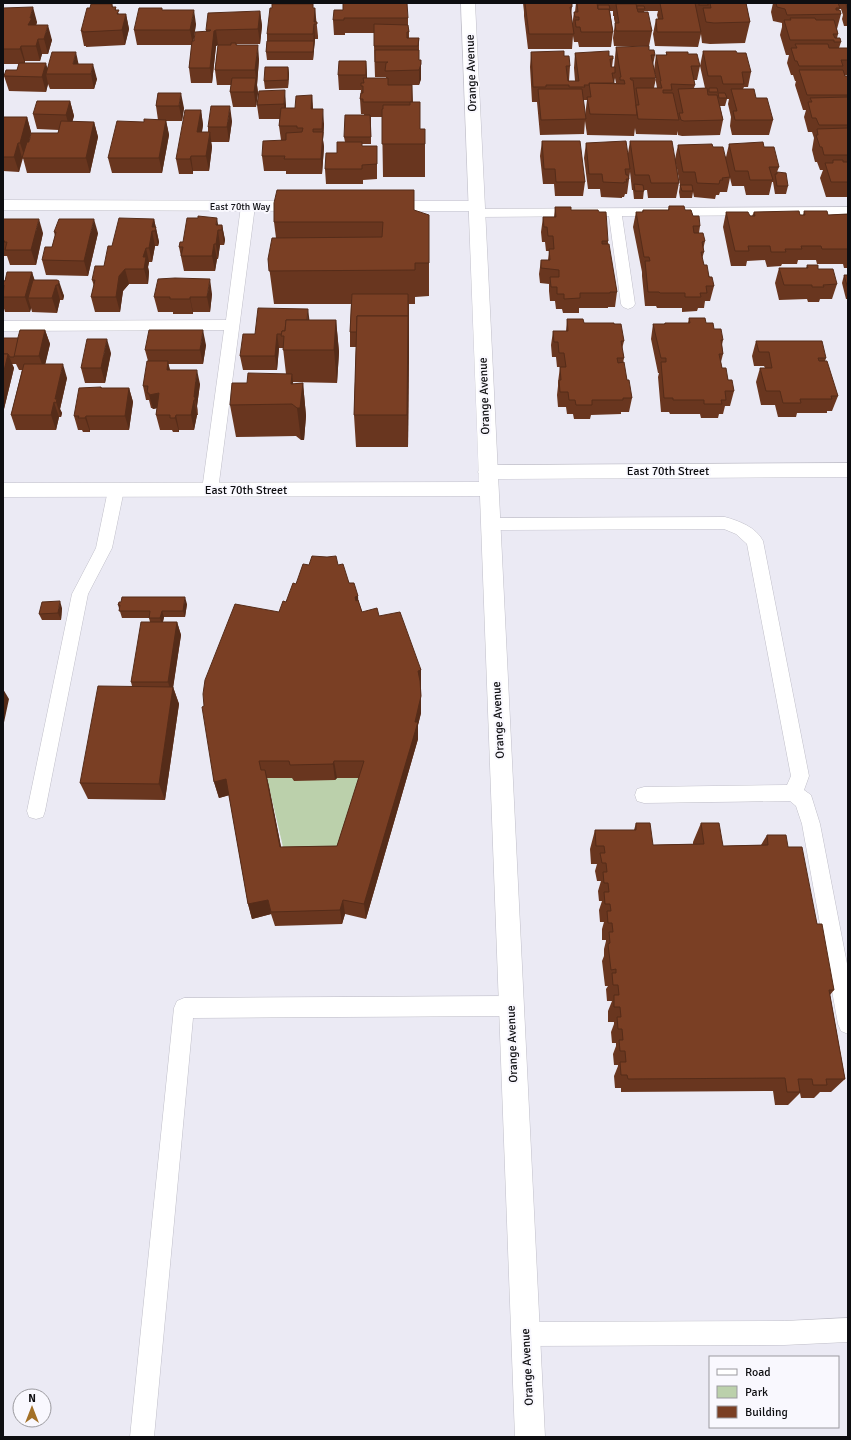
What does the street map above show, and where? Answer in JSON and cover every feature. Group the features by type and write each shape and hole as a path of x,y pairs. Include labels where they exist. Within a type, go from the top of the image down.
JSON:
{"street":[{"name":"Orange Avenue","path":"468,3 530,1437"},
{"name":"East 70th Way","path":"3,205 319,206"},
{"path":"366,206 476,210"},
{"name":"East 70th Street","path":"3,490 210,490 488,480 848,470"}],"lane":[{"path":"210,490 248,206"},
{"path":"476,210 615,213 848,212"},
{"path":"615,213 628,304"},
{"path":"3,326 233,325"},
{"path":"36,811 80,594 104,548 116,490"},
{"path":"490,524 725,523 742,530 755,541 800,776 793,794"},
{"path":"644,795 793,794 804,801 811,824 848,1024"},
{"path":"142,1437 184,1008 511,1006"},
{"path":"525,1334 784,1334 848,1330"}],"green space":[{"path":"366,773 336,860 286,860 266,774"}],"building":[{"path":"343,3 407,3 408,18 344,18 344,20 333,20 334,10 343,10"},
{"path":"525,3 572,3 572,7 570,7 574,34 529,34"},
{"path":"577,3 597,3 598,9 609,9 613,32 581,32 580,27 576,27 575,20 579,20 579,17 575,17 574,12 578,12"},
{"path":"660,3 695,3 701,32 657,32 656,19 663,19"},
{"path":"699,3 708,3 708,5 699,5"},
{"path":"710,3 746,3 750,22 706,22 703,8 711,8"},
{"path":"776,3 838,3 840,8 836,8 836,10 840,10 841,14 787,15 785,9 777,7"},
{"path":"91,4 112,4 112,7 116,7 115,10 119,10 117,14 126,14 122,30 81,31 87,8 90,8"},
{"path":"272,4 313,4 313,8 315,8 314,22 317,22 317,24 314,24 313,34 267,34 270,8 272,8"},
{"path":"616,4 636,4 638,12 648,12 652,31 616,31 615,23 619,23"},
{"path":"598,5 609,5 610,9 598,9"},
{"path":"637,6 644,6 645,9 637,9"},
{"path":"33,7 30,18 32,18 28,25 48,25 44,39 38,39 36,46 21,46 20,49 3,49 3,8"},
{"path":"139,8 194,10 190,30 134,30"},
{"path":"260,11 258,29 214,31 210,68 189,68 192,41 194,41 195,32 211,30 206,30 208,13"},
{"path":"790,18 834,20 838,34 833,34 835,38 840,38 841,42 834,42 834,40 790,40 784,20 791,20"},
{"path":"374,24 408,25 409,32 407,32 407,38 419,38 418,46 374,46"},
{"path":"267,41 314,41 313,52 266,52"},
{"path":"231,43 236,43 236,45 258,45 255,70 215,70 218,45 231,45"},
{"path":"795,44 828,44 829,48 848,48 848,60 841,60 843,66 799,66 797,61 795,61 791,48 797,48"},
{"path":"649,46 649,50 654,50 655,55 651,55 656,78 630,78 633,80 637,115 590,114 587,97 591,97 589,83 625,84 624,80 620,80 621,77 616,47"},
{"path":"375,50 419,50 419,60 421,60 421,64 419,70 385,71 386,63 388,62 375,62"},
{"path":"564,51 564,56 569,56 570,66 566,66 568,81 579,81 575,53 609,51 609,56 613,56 613,59 610,59 611,67 615,67 615,73 612,73 614,83 589,83 589,85 584,85 585,87 546,85 546,87 533,87 531,52"},
{"path":"703,51 736,51 737,53 746,53 751,72 742,72 744,84 723,84 721,76 708,76"},
{"path":"52,52 76,52 73,64 93,64 91,74 46,74"},
{"path":"666,52 688,52 688,54 697,54 700,66 691,66 695,85 671,84 672,90 663,90 663,93 673,93 679,120 638,119 636,105 639,105 636,88 662,88 656,55 667,55"},
{"path":"339,61 366,61 366,75 338,75"},
{"path":"19,63 46,63 42,77 4,76 6,70 17,70"},
{"path":"265,67 288,67 288,80 264,81"},
{"path":"799,70 843,70 845,76 848,76 848,95 807,95"},
{"path":"232,78 256,78 254,92 230,92"},
{"path":"363,78 388,78 388,85 412,85 412,102 363,102 363,99 360,99 361,93 363,93 363,86 361,86 361,83 364,83"},
{"path":"707,88 708,95 717,95 723,120 681,120 679,113 683,113 678,89"},
{"path":"709,88 717,88 718,92 709,92"},
{"path":"538,89 582,89 586,119 541,120"},
{"path":"731,89 754,89 756,98 767,98 773,120 735,120 733,111 737,111"},
{"path":"285,90 284,104 257,105 259,91"},
{"path":"158,93 181,93 179,106 156,106"},
{"path":"718,93 725,93 727,98 719,98"},
{"path":"312,95 311,109 323,109 322,129 313,129 313,132 323,132 321,159 284,159 285,156 262,156 263,141 286,140 286,133 302,132 303,128 297,128 297,126 279,126 281,108 295,108 296,96"},
{"path":"848,97 848,125 819,125 816,118 812,118 808,102 812,102 810,98"},
{"path":"37,101 70,101 66,115 33,114"},
{"path":"410,102 420,102 420,129 425,129 425,144 382,144 383,105 410,105"},
{"path":"211,106 230,106 227,127 208,127"},
{"path":"185,110 201,110 197,132 210,132 206,156 191,156 190,159 176,159"},
{"path":"345,115 370,115 371,137 344,137"},
{"path":"3,117 27,117 20,143 18,143 14,157 3,157"},
{"path":"144,119 166,120 159,158 108,158 117,121 144,122"},
{"path":"61,121 94,122 86,158 22,158 31,133 58,133"},
{"path":"848,128 848,155 824,155 816,135 818,135 817,129"},
{"path":"542,141 580,141 585,182 556,182 555,169 544,169"},
{"path":"626,141 630,169 625,169 626,175 628,175 629,179 626,179 627,182 603,182 602,174 589,174 586,143"},
{"path":"630,141 672,141 679,183 651,183 649,175 635,175"},
{"path":"337,142 362,142 362,146 377,146 377,164 362,165 362,169 325,169 326,153 337,153"},
{"path":"763,142 764,147 774,147 779,167 769,167 773,180 750,180 748,171 735,171 729,144"},
{"path":"712,144 713,147 723,147 730,177 722,178 723,180 720,180 719,184 697,183 695,172 683,172 678,145"},
{"path":"833,160 843,160 843,162 848,162 848,182 831,182 825,163 833,163"},
{"path":"777,172 786,173 788,186 777,186 775,174 777,174"},
{"path":"634,184 643,185 644,191 635,191"},
{"path":"680,185 692,185 693,191 682,191"},
{"path":"277,190 414,190 414,210 429,215 429,263 415,263 415,270 269,271 268,259 272,238 382,237 383,222 274,222 274,203"},
{"path":"669,206 684,206 685,210 691,210 693,216 699,216 700,226 693,226 694,233 703,233 705,241 702,242 704,252 701,252 704,265 707,265 709,277 712,277 714,286 706,286 707,293 700,293 701,297 685,297 685,293 648,292 645,261 650,261 649,257 644,257 636,212 643,212 643,210 669,210"},
{"path":"555,207 571,207 571,210 598,210 599,212 606,212 608,241 602,241 602,244 609,244 617,292 580,293 580,298 564,299 564,294 557,294 557,287 551,287 550,277 559,277 559,270 541,268 541,260 550,260 549,249 554,249 553,236 548,236 547,227 544,227 543,217 556,217"},
{"path":"799,211 800,215 805,215 804,211 827,211 828,215 848,214 848,249 822,249 821,246 801,246 802,249 785,249 786,252 771,252 770,246 748,246 749,251 735,251 726,212 748,212 750,216 755,216 754,212"},
{"path":"198,216 217,218 216,225 222,225 222,230 218,230 212,256 181,256 183,247 179,247 180,242 183,242 187,218 198,218"},
{"path":"119,218 154,219 152,227 156,227 155,231 152,231 149,248 146,248 143,257 146,257 144,269 125,269 119,276 116,297 91,297 95,280 92,280 95,266 104,266 108,246 112,246"},
{"path":"3,219 39,219 31,250 5,250 7,242 3,241"},
{"path":"59,219 94,219 84,261 42,260 45,247 52,247 56,232 54,232"},
{"path":"807,265 818,265 818,269 833,269 837,284 823,285 824,287 812,287 812,285 784,285 779,268 808,268"},
{"path":"7,272 32,272 25,297 3,297 3,281 5,281"},
{"path":"844,275 848,275 848,289"},
{"path":"158,279 210,279 207,297 170,299 170,297 154,297"},
{"path":"33,280 59,281 58,285 56,285 52,298 28,298"},
{"path":"352,294 408,294 408,316 357,316 357,332 350,332"},
{"path":"258,308 308,309 307,320 286,320 285,331 282,331 282,334 277,334 275,356 240,356 243,334 255,334"},
{"path":"357,316 408,316 407,415 354,415"},
{"path":"689,318 705,318 706,323 713,323 714,329 721,329 723,354 719,354 722,368 726,368 728,380 732,380 734,391 725,391 726,400 721,400 722,404 704,404 704,400 673,400 673,398 664,398 661,362 666,362 666,358 661,358 653,324 690,323"},
{"path":"567,319 583,319 584,323 621,324 624,341 621,341 624,358 617,358 618,363 624,362 632,398 623,398 623,400 592,400 592,405 576,405 575,400 569,400 568,392 560,392 560,367 566,367 564,353 559,353 558,342 554,342 553,331 568,331"},
{"path":"286,320 336,320 334,350 283,350 284,336 281,336 282,331 285,331"},
{"path":"20,330 45,330 39,356 13,356"},
{"path":"149,330 203,330 200,350 145,350"},
{"path":"3,338 18,338 14,357 10,357 8,354 3,354"},
{"path":"87,339 107,339 101,368 81,368"},
{"path":"756,341 822,341 826,358 818,358 819,361 827,361 838,396 831,396 832,399 800,399 801,403 783,403 780,391 766,391 760,368 772,368 769,352 759,352"},
{"path":"3,354 8,354 3,375"},
{"path":"147,361 168,361 167,370 197,370 195,400 191,415 176,415 175,418 170,418 170,415 156,415 159,393 149,395 149,393 147,393 148,386 143,386"},
{"path":"24,364 63,364 55,399 57,399 56,403 54,402 51,415 11,415"},
{"path":"248,373 292,374 291,384 303,383 300,408 297,408 292,404 230,405 232,383 247,383"},
{"path":"79,388 129,388 125,416 86,416 85,418 78,418 79,416 74,416"},
{"path":"312,556 336,556 338,565 343,564 349,583 354,583 358,596 355,597 356,601 358,600 362,612 377,608 379,616 400,612 421,670 418,671 421,696 415,722 418,722 364,904 343,900 340,910 271,912 268,900 248,904 226,779 214,782 202,707 204,706 203,694 205,680 235,604 279,612 283,601 286,602 293,583 296,584 303,564 309,565","holes":["259,761 289,761 290,765 333,764 334,761 364,761 337,846 280,847 265,770 261,770"]},
{"path":"122,597 185,597 183,611 162,611 160,618 149,618 150,611 119,611 120,605 118,605 119,602 121,602"},
{"path":"60,601 58,613 39,614 42,602"},
{"path":"141,622 177,622 168,682 131,682"},
{"path":"98,686 173,687 159,784 80,783"},
{"path":"636,823 650,823 653,845 704,844 701,823 719,823 723,846 768,845 767,835 786,835 788,847 802,847 817,924 822,924 834,990 829,990 845,1079 826,1079 827,1085 813,1085 812,1079 798,1079 800,1092 787,1092 785,1078 628,1079 627,1075 621,1075 620,1062 626,1062 625,1051 620,1051 619,1040 623,1040 622,1029 618,1029 617,1017 621,1017 620,1007 614,1007 614,995 619,995 618,985 613,985 612,973 616,973 616,969 611,970 608,944 610,943 609,932 613,932 612,923 608,923 607,911 611,911 610,904 605,904 604,892 609,892 608,883 604,883 603,872 607,872 606,863 602,863 600,853 605,853 604,846 596,846 595,830 636,830"}]}
